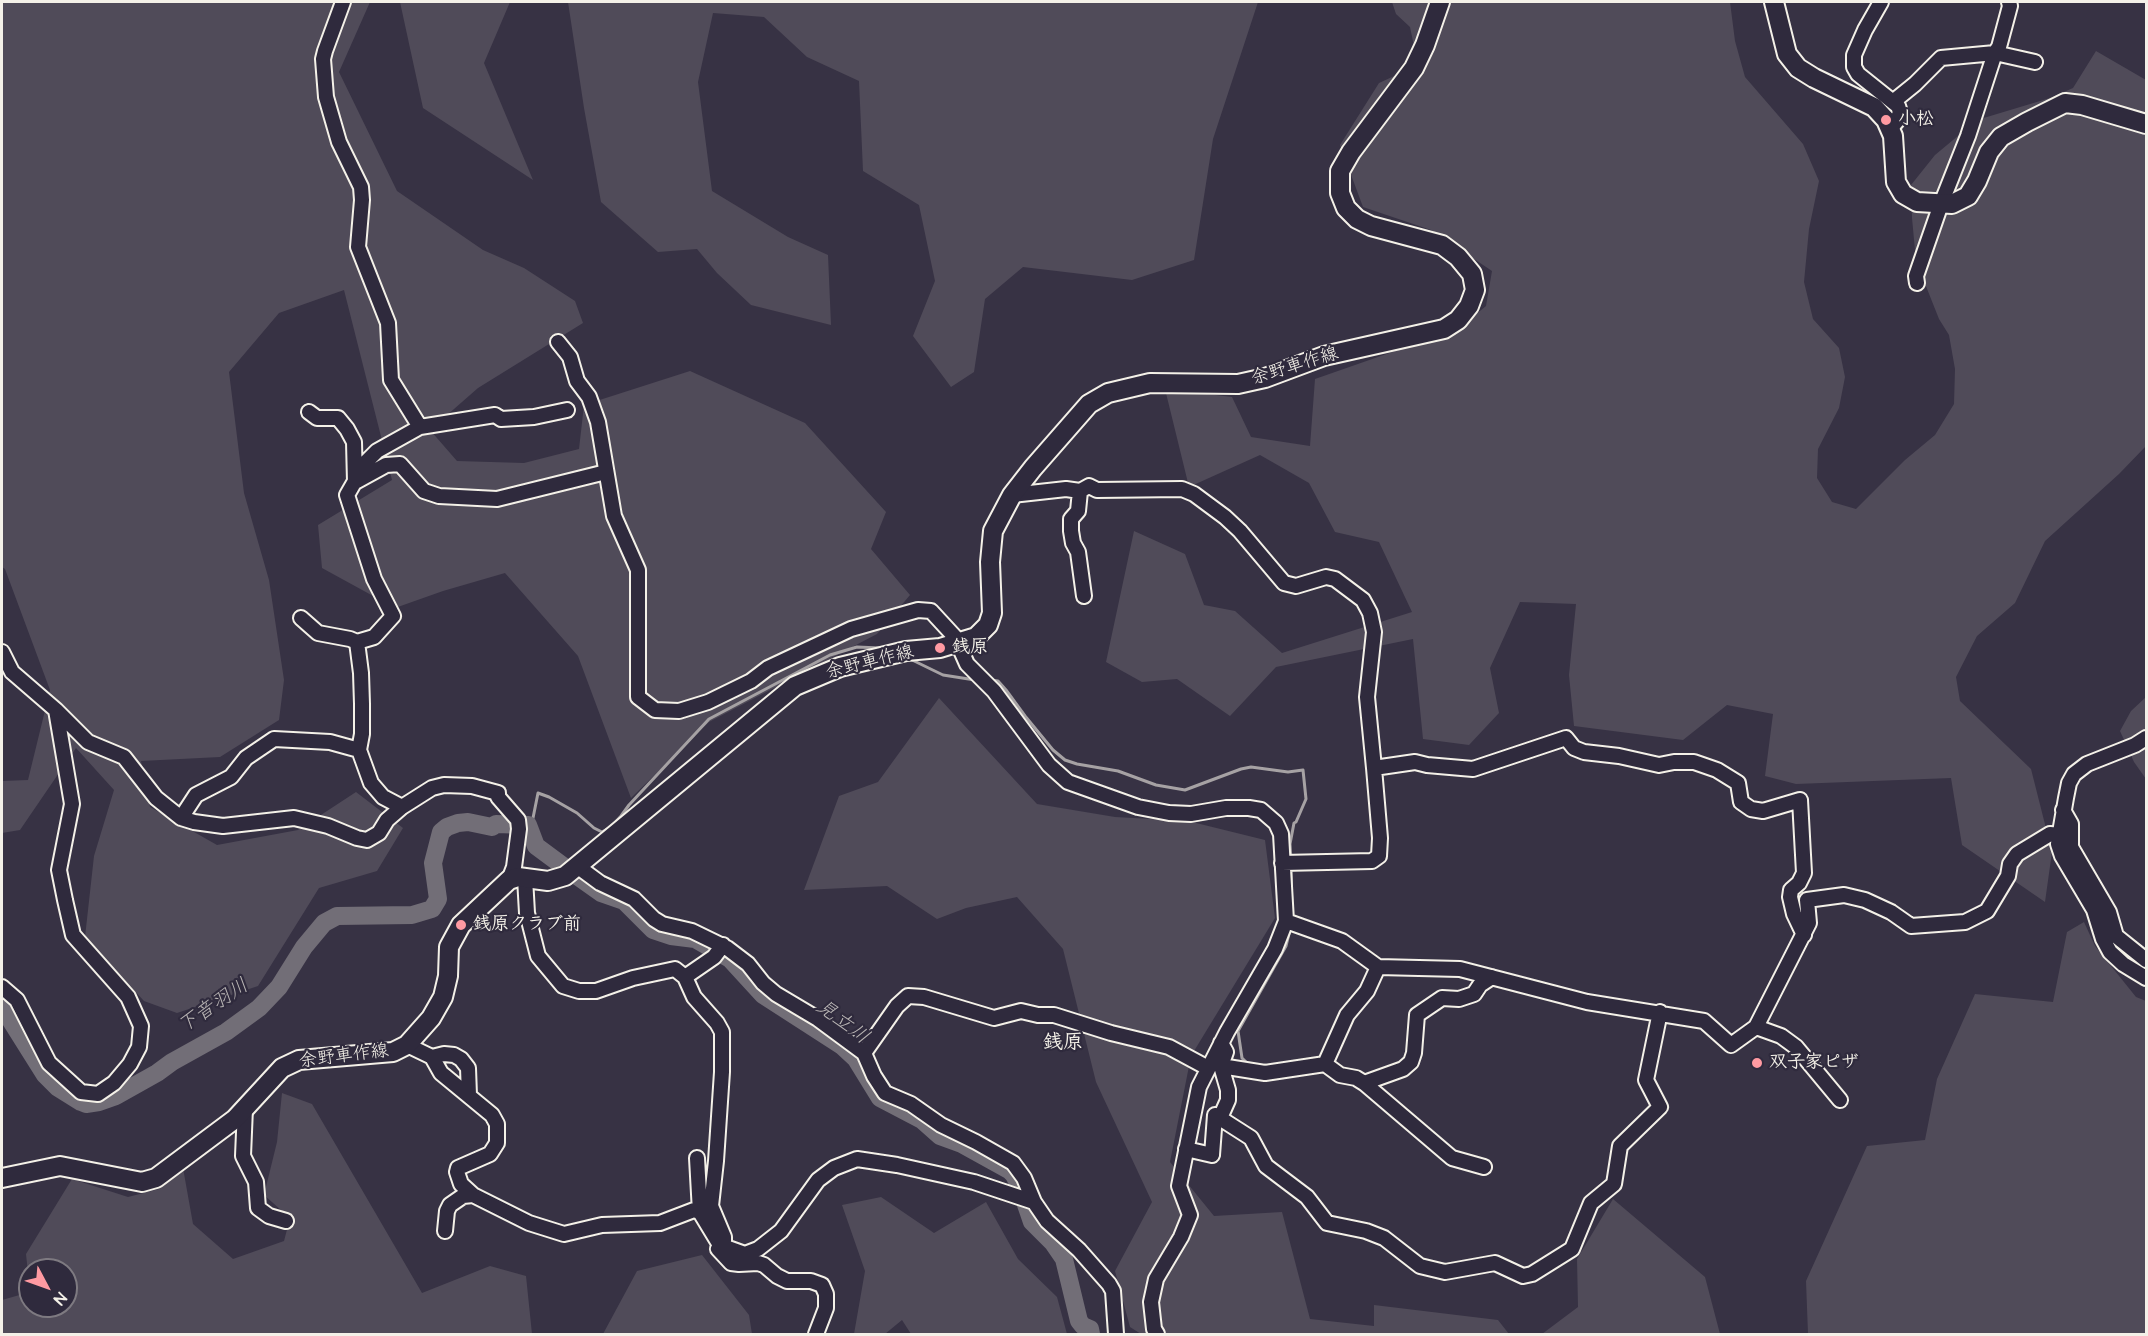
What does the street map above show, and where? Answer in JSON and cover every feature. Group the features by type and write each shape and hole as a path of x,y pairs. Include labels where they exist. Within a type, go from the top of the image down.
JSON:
{"main road":[{"name":"余野車作線","path":"2,1179 60,1166 142,1182 156,1178 235,1119 282,1068 299,1059 393,1052 407,1046 431,1018 443,997 448,976 449,947 461,926 517,879 548,881 566,876 795,686 840,667 906,651 959,644 976,637 988,624 992,613 990,562 993,531 1012,495 1089,404 1108,393 1150,383 1238,384 1265,378 1324,356 1444,329 1458,320 1475,290 1472,274 1458,257 1442,245 1371,226 1357,219 1346,208 1340,193 1340,171 1350,152 1414,68 1425,45 1440,2"},
{"path":"1774,2 1787,54 1798,68 1874,107 1886,120 1893,136 1896,182 1904,194 1917,202 1952,204 1968,196 1989,152 2001,137 2065,104 2082,105 2146,124"}],"street":[{"path":"343,2 323,59 326,97 339,142 361,187 358,247 388,322 391,380 420,427"},
{"path":"1881,2 1854,55 1854,67 1858,74 1894,100 1898,106 1900,112 1897,121 1890,129"},
{"path":"1917,283 1916,276 1941,204 1999,47 2010,6 2009,2"},
{"path":"1894,100 1916,84 1941,58 1995,53 2035,62"},
{"path":"558,342 570,357 577,381 589,397 598,423 614,516 638,570 638,697 655,710 679,711 708,702 751,681 768,668 851,629 918,610 931,611 940,618 959,644 967,664 994,691 1049,765 1068,782 1138,807 1168,813 1191,814 1226,808 1261,810 1276,823 1281,834 1286,921 1275,949 1221,1043 1226,1052 1198,1087 1179,1186 1190,1215 1181,1237 1156,1279 1150,1302 1156,1335"},
{"path":"301,618 318,633 357,642 374,637 393,616 374,579 347,495 366,462 377,451 420,427 495,415 501,419 534,417 567,410"},
{"path":"309,412 317,418 338,418 347,429 354,442 355,482"},
{"path":"355,482 386,465 400,464 424,490 439,496 497,500 606,472"},
{"path":"1012,495 1066,489 1080,491 1089,486 1097,490 1182,489 1194,494 1240,531 1284,583 1296,586 1326,577 1335,579 1363,600 1370,613 1374,632 1367,698 1380,838 1379,856 1372,861 1282,863"},
{"path":"1080,491 1078,511 1071,519 1071,531 1073,543 1078,552 1084,596"},
{"path":"357,642 362,704 362,734 359,750 371,783 383,797 402,807"},
{"path":"2,652 12,672 56,710 88,742 124,757 156,798 181,818 195,822 223,826 294,818 328,826 368,840 379,833 387,820 402,807 432,788 444,785 471,786 498,793 498,797 518,824 514,867 538,956 552,975 563,986 579,991 596,991 633,978 675,969 685,977 694,997 717,1023 722,1032 720,1101 711,1200 713,1214 724,1237 718,1249 731,1263 758,1263 787,1281 811,1281 822,1285 826,1294 826,1308 816,1335"},
{"path":"2,987 17,1000 49,1063 81,1092 98,1094 114,1083 130,1064 139,1047 141,1026 128,997 73,934 59,870 72,804 56,710"},
{"path":"1374,768 1414,762 1473,769 1566,738 1574,748 1584,752 1619,756 1659,765 1694,762 1717,770 1737,783 1741,802 1751,809 1763,811 1800,800 1803,873 1799,883 1791,890 1790,897 1794,914 1804,935"},
{"path":"2146,738 2135,745 2087,764 2074,774 2069,783 2058,836 2061,856 2094,910 2103,939 2110,952 2123,964 2146,978"},
{"path":"181,818 196,795 231,777 246,758 274,739 330,742 359,750"},
{"path":"2063,810 2071,824 2071,847 2109,912 2116,936 2146,960"},
{"path":"1286,921 1342,941 1378,967 1460,969 1587,1002 1660,1012 1704,1021 1731,1045 1756,1027 1804,935 1809,923 1806,900 1844,895 1865,900 1891,912 1911,926 1965,922 1987,911 2008,876 2010,864 2017,854 2050,834 2058,836"},
{"path":"578,866 600,883 634,899 662,924 692,931 748,964 763,983 776,994 818,1019 864,1053 874,1076 885,1093 911,1104 941,1125 1013,1163 1024,1178 1026,1200"},
{"path":"685,977 720,949"},
{"path":"1326,1064 1347,1015 1366,991 1378,967"},
{"path":"1365,1083 1403,1069 1411,1062 1416,1042 1417,1015 1442,998 1459,999 1474,994 1480,985 1492,977"},
{"path":"864,1053 897,1006 908,996 924,997 994,1018 1020,1011 1038,1015 1054,1015 1111,1033 1169,1047 1214,1067 1266,1073 1326,1064 1340,1075 1356,1078 1365,1083 1452,1158 1484,1167"},
{"path":"1196,1101 1251,1138 1266,1166 1307,1197 1327,1223 1366,1231 1384,1238 1420,1266 1445,1272 1495,1263 1523,1276 1532,1274 1572,1249 1591,1203 1614,1184 1620,1146 1660,1107 1646,1080 1660,1012"},
{"path":"1756,1027 1781,1036 1796,1047 1840,1100"},
{"path":"407,1046 432,1057 441,1073 469,1095 492,1116 497,1124 497,1143 489,1154 458,1168 461,1184 473,1195 529,1223 564,1234 602,1225 660,1223 688,1211 700,1212"},
{"path":"432,1057 444,1054 454,1055 460,1059 468,1068 469,1095"},
{"path":"1186,1149 1212,1155 1217,1116 1228,1100 1228,1090 1214,1067"},
{"path":"245,1108 243,1156 256,1182 258,1208 268,1216 285,1221"},
{"path":"697,1158 700,1212 720,1245 745,1254 758,1249 781,1231 818,1180 834,1168 857,1159 897,1165 974,1182 1026,1200 1079,1250 1109,1284 1113,1291 1116,1335"},
{"path":"445,1231 447,1211 450,1205 463,1196 473,1195"}],"shaded area":[{"path":"2,2 370,2 339,72 397,191 483,250 524,268 575,301 583,323 478,388 430,430 457,461 524,463 579,449 584,405 690,371 805,423 886,512 871,549 910,595 877,634 709,722 631,798 578,656 505,573 395,608 322,568 318,525 392,480 344,290 279,313 229,372 244,493 269,580 284,680 279,720 220,757 141,761 150,807 217,845 298,830 356,792 403,828 377,871 319,888 258,986 177,1013 144,1001 85,937 94,856 114,790 76,748 20,830 2,833 2,781 28,780 50,690 5,569 2,567"},
{"path":"400,2 510,2 484,63 533,180 423,108"},
{"path":"568,2 1258,2 1213,139 1194,260 1132,280 1023,267 985,299 974,372 951,387 913,336 935,281 919,205 863,171 859,81 807,57 764,17 713,13 698,82 712,191 788,237 828,255 831,325 751,305 717,273 697,249 658,252 601,202"},
{"path":"1392,2 1730,2 1735,41 1745,77 1803,144 1819,181 1809,229 1804,282 1813,319 1839,348 1845,377 1839,408 1818,449 1817,478 1832,502 1856,509 1905,460 1935,435 1954,404 1955,369 1949,335 1939,319 1916,261 1911,185 1935,155 1977,120 2050,98 2073,88 2096,51 2146,80 2146,446 2119,474 2045,541 2015,603 1977,636 1956,677 1960,701 2031,769 2052,852 2045,902 1962,845 1951,778 1796,784 1765,776 1773,714 1727,705 1683,740 1574,726 1569,675 1576,604 1520,602 1490,668 1499,713 1469,745 1423,739 1413,639 1276,667 1230,716 1177,679 1142,682 1106,662 1134,531 1185,554 1204,605 1235,611 1282,653 1412,612 1379,542 1335,532 1309,483 1260,455 1189,487 1165,389 1232,397 1251,437 1310,446 1315,379 1458,329 1486,306 1492,271 1431,230 1363,207 1340,145 1379,83 1418,65 1410,27 1396,14"},
{"path":"2146,697 2146,779 2134,762 2120,731 2131,711"},
{"path":"939,698 1037,804 1115,817 1188,821 1265,840 1275,918 1191,1056 1170,1162 1214,1216 1282,1212 1310,1319 1374,1326 1374,1305 1498,1320 1509,1334 1141,1334 1130,1327 1115,1271 1152,1202 1096,1082 1063,949 1017,897 966,908 937,919 887,886 804,890 839,796 878,782"},
{"path":"2084,922 2095,946 2136,997 2146,1001 2146,1334 1808,1334 1806,1281 1867,1146 1925,1140 1937,1079 1975,994 2053,1002 2067,932"},
{"path":"282,1093 312,1104 422,1293 490,1266 526,1276 532,1334 2,1334 2,1300 18,1295 18,1318 78,1318 78,1258 26,1258 26,1254 72,1179 128,1197 159,1189 183,1168 193,1224 233,1259 284,1241 290,1218 264,1195 277,1142"},
{"path":"881,1197 934,1233 986,1202 1018,1259 1057,1297 1067,1334 911,1334 902,1320 885,1334 854,1334 865,1271 842,1205"},
{"path":"1613,1199 1705,1277 1720,1334 1542,1334 1578,1307 1577,1259"},
{"path":"702,1255 749,1315 752,1334 603,1334 637,1271"}],"waterway":[{"path":"528,825 533,818 538,793 577,813 602,832 611,827 709,719 830,655 857,647 880,648"},
{"path":"908,658 943,675 975,680"},
{"path":"991,680 998,681 1006,690 1053,750 1065,760 1077,764 1118,771 1156,785 1185,790 1251,767 1288,772 1303,770 1306,799 1294,823 1290,844 1291,860"},
{"name":"下音羽川","path":"2,1009 45,1075 57,1087 86,1104 99,1102 116,1096 157,1073 226,1032 259,1008 279,987 304,947 324,923 337,916 412,915 432,909 438,899 433,863 441,832 447,827 468,822 492,827 496,824 528,825 536,846 563,866"},
{"path":"1291,867 1292,920"},
{"name":"見立川","path":"577,876 601,893 624,901 653,930 671,936 695,939 730,959 763,995 842,1046 856,1059 880,1098 922,1120 940,1136 962,1144 1009,1170 1020,1187 1032,1222 1053,1243 1064,1259 1079,1321 1090,1329 1091,1334"},
{"path":"1248,1064 1242,1058 1238,1031 1286,946 1291,926"}],"place":[{"name":"小松","path":"1886,120"},
{"name":"銭原","path":"940,648"},
{"name":"銭原クラブ前","path":"461,925"},
{"name":"双子家ピザ","path":"1757,1063"}],"district":[{"name":"銭原","path":"1063,1044"}]}
